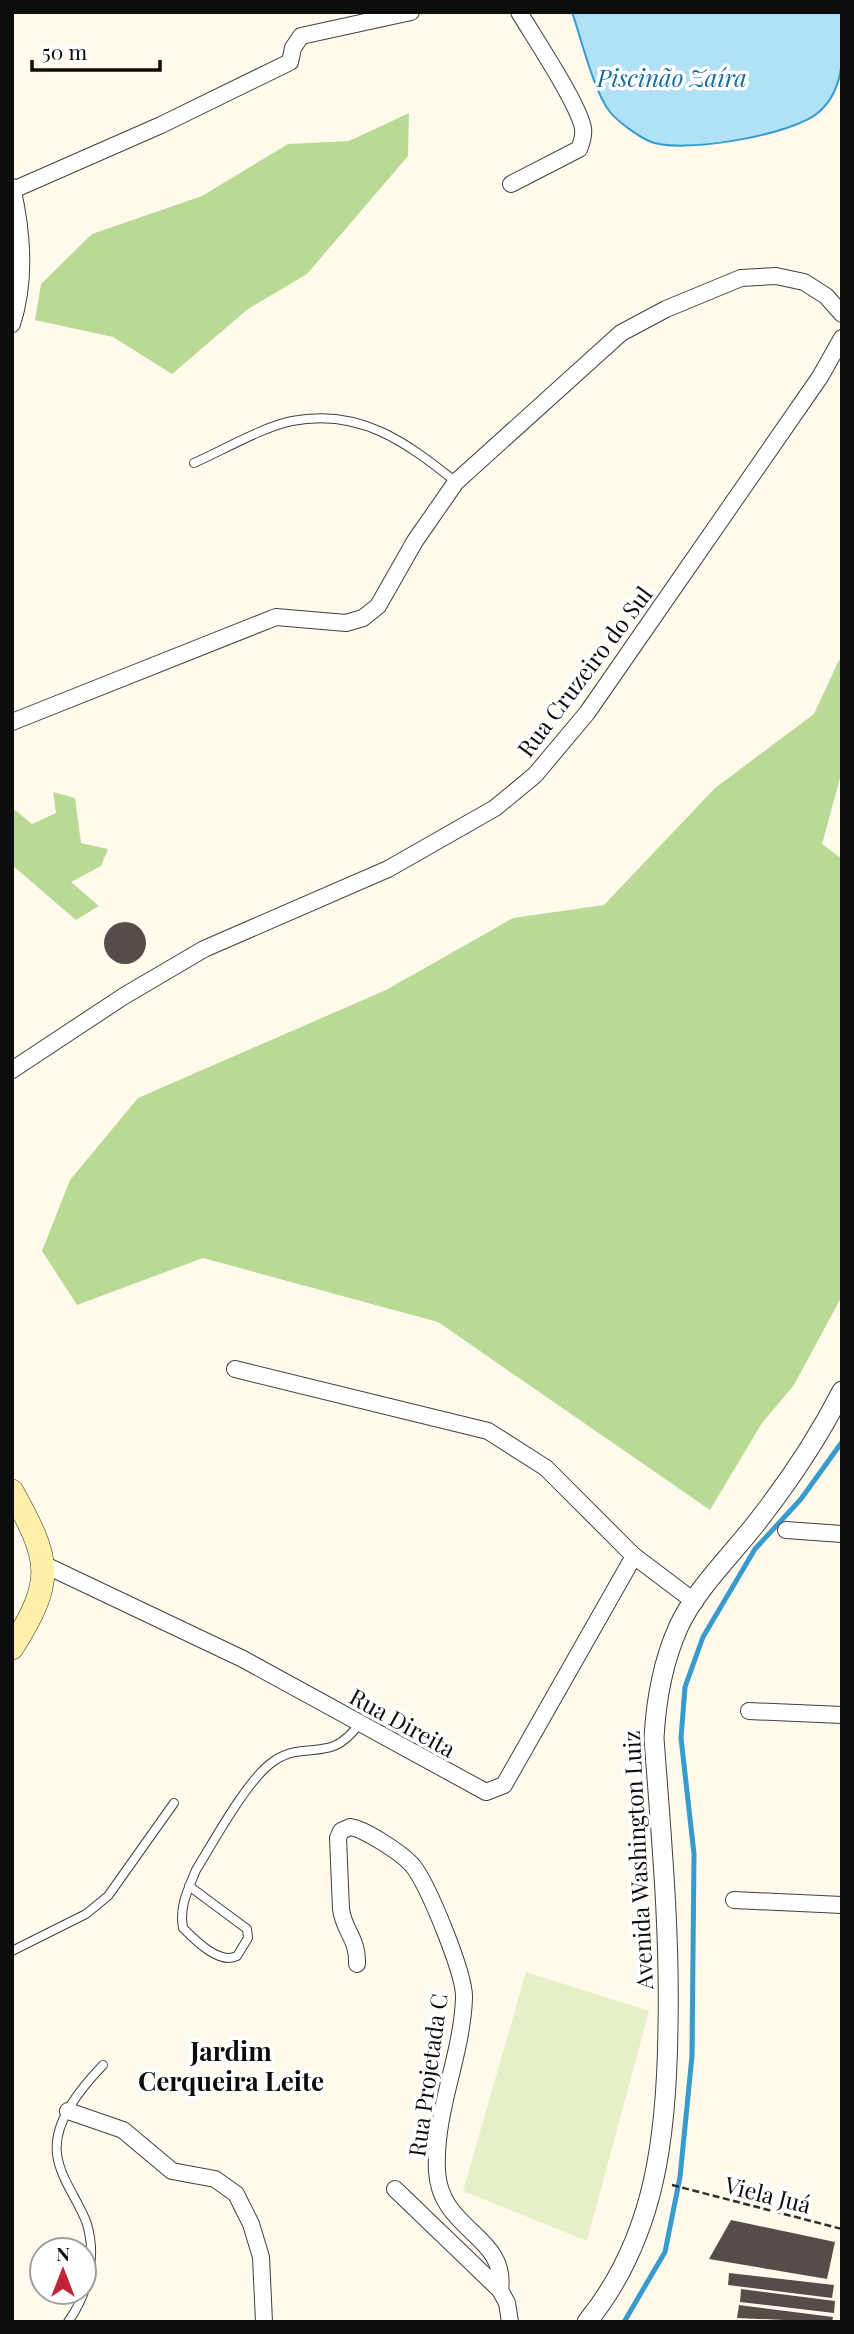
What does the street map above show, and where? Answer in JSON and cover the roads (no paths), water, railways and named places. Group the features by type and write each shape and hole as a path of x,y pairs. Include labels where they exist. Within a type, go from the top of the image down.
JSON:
{"main road":[{"path":"12,1491 30,1524 45,1565 42,1592 31,1619 12,1648"}],"street":[{"path":"12,324 20,275 20,236 13,189 161,125 290,62 300,36 411,12"},
{"path":"511,184 579,149 583,136 583,126 572,104 519,12"},
{"path":"12,722 276,617 346,623 363,618 378,606 415,541 456,482 621,333 702,292 741,278 776,276 804,282 826,296 842,314"},
{"name":"Rua Cruzeiro do Sul","path":"12,1070 124,996 204,949 388,869 495,808 535,775 587,713 820,377 842,338"},
{"path":"236,1369 488,1431 546,1468 634,1556 695,1602"},
{"name":"Avenida Washington Luiz","path":"587,2322 626,2265 646,2214 659,2162 668,2089 670,1940 654,1738 655,1716 678,1627 820,1434 842,1391"},
{"path":"786,1530 842,1534"},
{"name":"Rua Direita","path":"45,1565 243,1659 476,1789 494,1791 504,1785 634,1556"},
{"path":"749,1711 842,1715"},
{"name":"Rua Projetada C","path":"357,1964 355,1940 342,1919 341,1909 338,1838 341,1831 350,1827 411,1864 421,1877 459,1968 464,1995 461,2030 439,2121 437,2174 443,2201 450,2212 499,2261 502,2268 500,2290"},
{"path":"734,1900 842,1905"},
{"path":"68,2110 123,2130 172,2171 215,2179 236,2194 251,2224 261,2257 264,2322"},
{"path":"395,2189 500,2290 507,2303 510,2322"}],"lane":[{"path":"194,463 290,421 332,418 390,434 456,482"},
{"path":"189,1886 247,1929 248,1938 237,1956 227,1958 218,1955 183,1928 183,1902 189,1886 217,1837 265,1768 293,1752 340,1745 359,1724"},
{"path":"12,1951 86,1914 108,1896 174,1803"},
{"path":"68,2322 80,2305 89,2283 89,2253 87,2225 57,2155 68,2110 83,2086 103,2065"}],"water":[{"name":"Piscinão Zaíra","path":"572,12 842,12 839,78 828,102 819,112 786,128 709,144 664,145 639,136 610,112 593,78"}],"waterway":[{"path":"624,2322 665,2252 680,2177 692,2056 694,1854 681,1738 685,1687 703,1637 755,1549 801,1499 842,1442"}],"district":[{"name":"Jardim Cerqueira Leite","path":"231,2065"}]}
